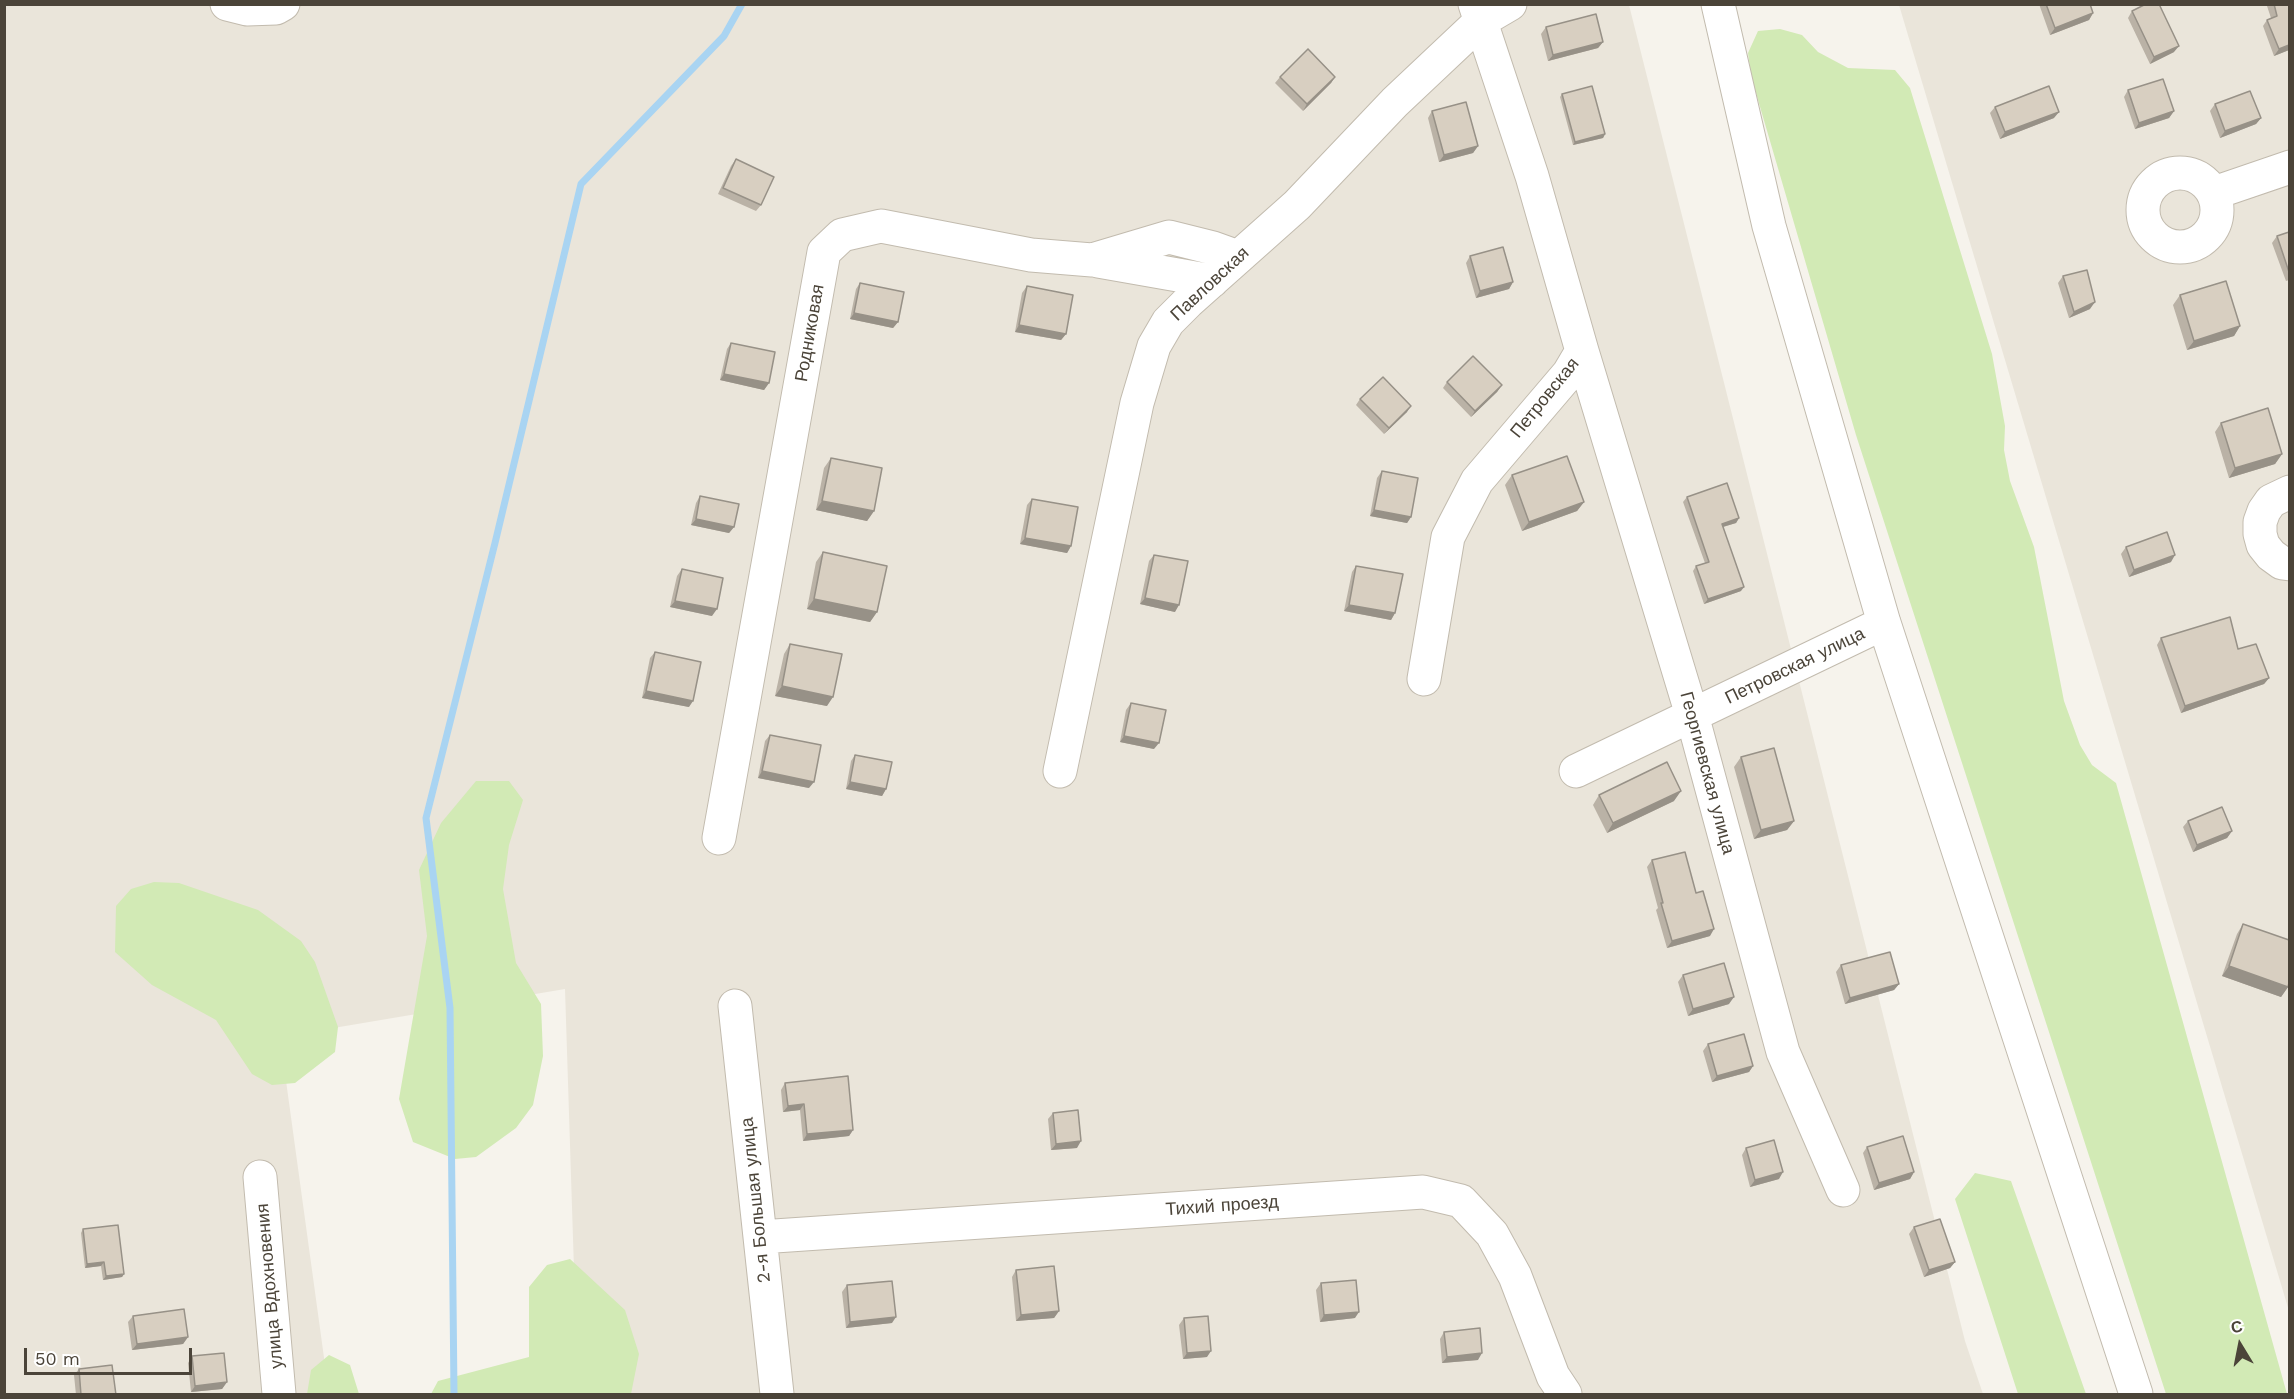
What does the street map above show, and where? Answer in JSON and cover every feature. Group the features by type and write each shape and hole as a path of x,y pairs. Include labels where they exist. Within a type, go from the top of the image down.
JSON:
{"street":[{"path":"227,4 247,9 276,8 283,4"},
{"name":"Павловская","path":"1060,771 1137,403 1154,346 1168,322 1297,205 1478,13 1510,4"},
{"path":"1718,4 1769,226 1884,623 2136,1395"},
{"name":"Петровская","path":"1424,679 1448,537 1477,481 1569,373 1582,351 1532,176 1478,13"},
{"path":"2214,193 2289,167"},
{"name":"Родниковая","path":"719,838 824,252 842,235 881,226 1031,255 1092,260 1169,237 1238,257"},
{"path":"1092,260 1212,281"},
{"name":"Георгиевская улица","path":"1582,351 1692,715 1783,1052 1843,1190"},
{"path":"2289,492 2271,501 2260,522 2259,534 2263,545 2271,555 2289,564"},
{"name":"Петровская улица","path":"1576,771 1884,623"},
{"name":"2-я Большая улица","path":"735,1006 777,1395"},
{"name":"улица Вдохновения","path":"260,1177 279,1395"},
{"name":"Тихий проезд","path":"760,1237 1423,1192 1461,1201 1492,1234 1515,1276 1553,1376 1565,1395"}],"shaded area":[{"path":"5,5 1629,5 1965,1341 1983,1394 578,1394 565,989 280,1037 329,1394 5,1394"},
{"path":"1899,5 2289,5 2289,1311"}],"green space":[{"path":"1780,29 1802,35 1818,52 1848,68 1895,70 1910,88 1992,354 2005,426 2004,450 2010,481 2034,547 2064,701 2080,745 2092,765 2116,783 2287,1394 2166,1394 1856,435 1751,76 1748,53 1758,31"},
{"path":"476,781 509,781 523,800 509,845 503,889 516,963 541,1004 543,1056 533,1105 516,1128 476,1157 455,1159 413,1142 399,1099 427,936 419,870 441,823"},
{"path":"154,882 179,883 258,910 301,941 315,962 338,1027 335,1052 295,1083 272,1085 252,1074 216,1020 152,985 115,952 116,906 131,889"},
{"path":"1975,1173 2011,1181 2086,1394 2018,1394 1955,1199"},
{"path":"570,1259 625,1310 639,1354 631,1394 431,1394 438,1381 529,1357 529,1287 547,1265"},
{"path":"329,1355 350,1365 359,1394 307,1394 311,1370"}],"building":[{"path":"2046,4 2090,4 2093,13 2055,28"},
{"path":"2146,4 2159,4 2179,46 2154,57 2132,11"},
{"path":"2274,4 2289,4 2289,45 2279,49 2267,20 2277,16"},
{"path":"1596,14 1603,42 1553,55 1546,27"},
{"path":"1308,49 1335,77 1307,104 1280,77"},
{"path":"2163,79 2174,111 2139,123 2128,90"},
{"path":"1592,86 1605,134 1575,142 1562,94"},
{"path":"2049,86 2059,112 2005,132 1995,107"},
{"path":"2250,91 2261,118 2225,131 2215,104"},
{"path":"1466,102 1478,146 1444,155 1432,111"},
{"path":"736,159 774,177 761,205 723,188"},
{"path":"2289,232 2289,272 2277,236"},
{"path":"1503,247 1513,282 1480,291 1470,256"},
{"path":"2087,270 2095,302 2074,312 2063,276"},
{"path":"2226,281 2240,326 2194,341 2180,295"},
{"path":"860,283 904,292 898,322 854,313"},
{"path":"1027,286 1073,295 1066,334 1019,325"},
{"path":"731,343 775,352 769,383 724,374"},
{"path":"1473,356 1502,385 1475,411 1447,382"},
{"path":"1383,377 1411,406 1389,428 1360,399"},
{"path":"2268,408 2282,454 2235,468 2221,423"},
{"path":"1567,456 1584,502 1529,522 1512,475"},
{"path":"831,458 882,468 874,511 822,501"},
{"path":"1382,471 1418,478 1411,517 1374,510"},
{"path":"1727,483 1739,518 1722,524 1744,587 1708,599 1696,566 1709,562 1687,497"},
{"path":"700,496 739,504 734,527 696,519"},
{"path":"1032,499 1078,507 1071,546 1025,538"},
{"path":"2167,532 2175,555 2134,570 2126,547"},
{"path":"823,552 887,566 877,612 814,599"},
{"path":"1154,555 1188,561 1179,605 1145,598"},
{"path":"1356,566 1403,574 1395,613 1349,605"},
{"path":"682,569 723,578 717,609 675,601"},
{"path":"2230,617 2238,649 2256,644 2269,678 2185,706 2161,638"},
{"path":"790,644 842,654 833,697 782,686"},
{"path":"655,652 701,662 693,701 646,691"},
{"path":"1131,703 1166,710 1159,743 1124,736"},
{"path":"770,735 821,745 814,782 762,771"},
{"path":"1774,748 1794,821 1761,830 1741,757"},
{"path":"855,755 892,762 886,789 850,782"},
{"path":"1667,762 1681,791 1613,823 1599,795"},
{"path":"2222,807 2232,831 2197,845 2188,821"},
{"path":"1685,852 1696,893 1703,891 1714,929 1672,941 1652,860"},
{"path":"2243,924 2289,940 2288,987 2229,966"},
{"path":"1890,952 1899,984 1850,998 1841,965"},
{"path":"1724,963 1734,997 1693,1009 1683,975"},
{"path":"1744,1034 1753,1066 1717,1076 1708,1044"},
{"path":"848,1076 853,1130 807,1134 804,1104 788,1106 785,1083"},
{"path":"1078,1110 1081,1141 1056,1144 1053,1113"},
{"path":"1903,1136 1914,1172 1879,1183 1867,1147"},
{"path":"1774,1140 1783,1172 1755,1180 1746,1148"},
{"path":"1940,1219 1955,1262 1929,1270 1914,1227"},
{"path":"118,1225 124,1274 106,1276 104,1262 87,1264 83,1229"},
{"path":"1054,1266 1059,1311 1021,1315 1016,1270"},
{"path":"1356,1280 1359,1312 1324,1315 1321,1283"},
{"path":"892,1281 896,1317 850,1322 847,1285"},
{"path":"184,1309 188,1337 137,1344 133,1316"},
{"path":"1208,1316 1211,1351 1187,1353 1184,1318"},
{"path":"1480,1328 1482,1353 1447,1357 1444,1332"},
{"path":"224,1353 227,1382 195,1386 192,1356"},
{"path":"112,1365 116,1395 81,1395 79,1369"}],"waterway":[{"path":"454,1394 450,1008 426,818 581,184 724,36 742,4"}]}
